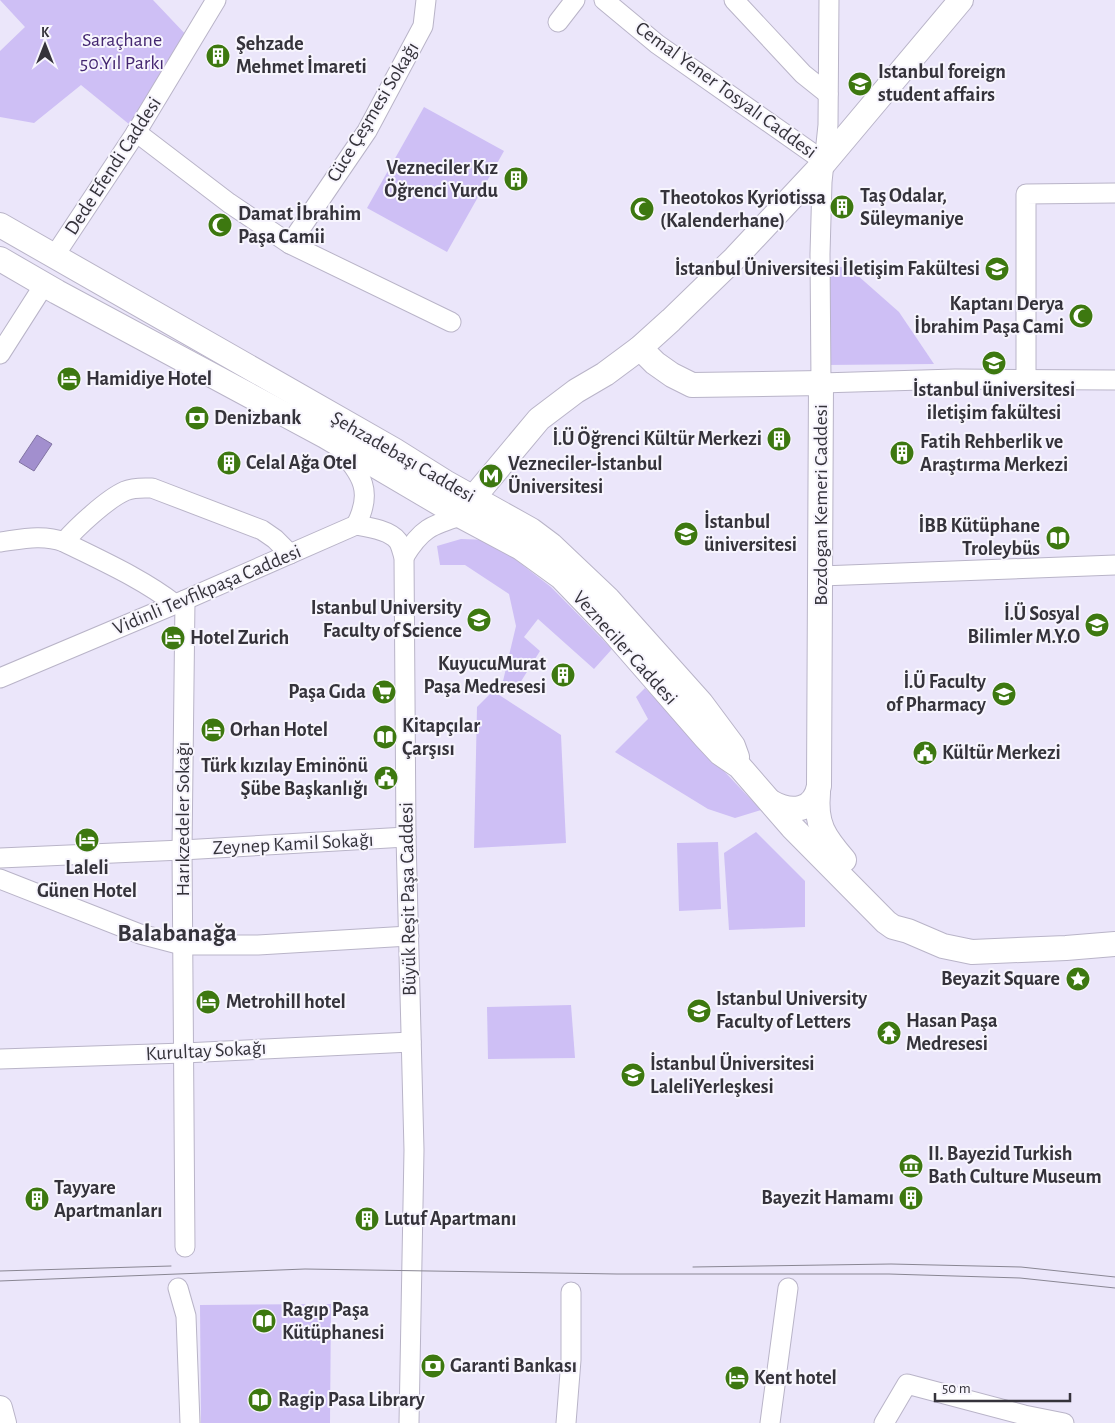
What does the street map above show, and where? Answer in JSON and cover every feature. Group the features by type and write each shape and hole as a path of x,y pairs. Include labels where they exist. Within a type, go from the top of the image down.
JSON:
{"main road":[{"path":"467,507 538,419 640,348 735,258 825,162 961,0"},
{"name":"Şehzadebaşı Caddesi","path":"0,225 394,450 467,507"},
{"name":"Şehzadebaşı Caddesi","path":"0,259 44,285 325,436 467,507"},
{"path":"640,348 655,363 672,375 692,385 821,383"},
{"name":"Bozdogan Kemeri Caddesi","path":"821,383 820,786 817,806 818,821 826,839 908,931"},
{"name":"Vezneciler Caddesi","path":"467,507 561,577 612,630 720,753 740,766 792,827 893,927 908,931 943,946 972,952 1115,944"},
{"path":"771,802 781,808 791,810 810,803 818,793"},
{"path":"0,1408 4,1423"}],"street":[{"name":"Dede Efendi Caddesi","path":"55,255 136,132 216,0"},
{"name":"Cüce Çeşmesi Sokağı","path":"290,244 367,131 424,26 426,0"},
{"path":"558,22 574,0"},
{"name":"Cemal Yener Tosyalı Caddesi","path":"604,0 658,44 825,162"},
{"path":"734,0 803,74 828,94"},
{"name":"Bozdogan Kemeri Caddesi","path":"821,383 820,254 822,182 828,125 829,0"},
{"path":"136,132 229,203 290,244 451,322"},
{"path":"1026,379 1026,194 1115,193"},
{"path":"0,354 44,285"},
{"path":"821,383 955,379 1115,380"},
{"path":"325,436 339,448 361,476 364,488 364,502 356,525 391,535 398,542 404,557"},
{"path":"64,542 102,507 124,491 138,487 152,488 262,530 275,539 290,554"},
{"path":"404,557 413,543 431,525 467,507"},
{"name":"Vidinli Tevfikpaşa Caddesi","path":"0,678 356,525"},
{"path":"0,542 34,537 56,539 180,602"},
{"name":"Büyük Reşit Paşa Caddesi","path":"404,557 406,837 414,1150 409,1423"},
{"path":"821,576 1115,565"},
{"name":"Harıkzedeler Sokağı","path":"180,602 185,1247"},
{"name":"Zeynep Kamil Sokağı","path":"0,858 406,837"},
{"path":"0,879 140,934 182,945 258,945 409,936"},
{"name":"Kurultay Sokağı","path":"0,1059 184,1053 412,1042"},
{"path":"178,1288 186,1316 190,1423"},
{"path":"770,1423 788,1288"},
{"path":"566,1423 571,1360 571,1292"},
{"path":"884,1423 888,1420 907,1384 1024,1416 1064,1423"}],"green space":[{"name":"Saraçhane 50.Yıl Parkı","path":"0,0 153,0 189,38 135,129 81,85 34,123 0,117 0,51 25,27"},
{"path":"424,107 504,151 447,252 367,208"},
{"path":"824,267 848,267 899,312 934,364 825,365"},
{"path":"461,539 490,540 551,587 612,649 594,669 538,619 524,637 540,651 515,691 503,681 516,626 509,594 465,565 440,565 437,546"},
{"path":"645,688 761,810 735,818 708,809 615,752 648,719 636,697"},
{"path":"493,691 561,735 566,843 474,848 477,707"},
{"path":"756,832 805,881 805,927 729,930 724,853"},
{"path":"718,842 721,909 679,911 677,843"},
{"path":"571,1005 575,1058 488,1059 487,1007"},
{"path":"331,1304 330,1423 201,1423 200,1305"}],"shaded area":[{"path":"37,435 52,444 34,471 19,462"}],"tram line":[{"path":"693,1267 891,1264 1021,1267 1115,1277"},
{"path":"0,1271 171,1266"},
{"path":"0,1281 305,1269 617,1274 889,1274 1020,1278 1115,1288"}],"place":[{"name":"Şehzade Mehmet İmareti","path":"218,56"},
{"name":"Istanbul foreign student affairs","path":"860,84"},
{"name":"Vezneciler Kız Öğrenci Yurdu","path":"516,179"},
{"name":"Taş Odalar, Süleymaniye","path":"842,207"},
{"name":"Theotokos Kyriotissa (Kalenderhane)","path":"642,209"},
{"name":"Damat İbrahim Paşa Camii","path":"220,225"},
{"name":"İstanbul Üniversitesi İletişim Fakültesi","path":"997,269"},
{"name":"Kaptanı Derya İbrahim Paşa Cami","path":"1081,316"},
{"name":"İstanbul üniversitesi iletişim fakültesi","path":"994,363"},
{"name":"Hamidiye Hotel","path":"69,379"},
{"name":"Denizbank","path":"197,418"},
{"name":"İ.Ü Öğrenci Kültür Merkezi","path":"779,439"},
{"name":"Fatih Rehberlik ve Araştırma Merkezi","path":"902,453"},
{"name":"Celal Ağa Otel","path":"229,463"},
{"name":"Vezneciler-İstanbul Üniversitesi","path":"491,476"},
{"name":"İstanbul üniversitesi","path":"686,534"},
{"name":"İBB Kütüphane Troleybüs","path":"1058,538"},
{"name":"Istanbul University Faculty of Science","path":"479,620"},
{"name":"İ.Ü Sosyal Bilimler M.Y.O","path":"1097,625"},
{"name":"Hotel Zurich","path":"173,638"},
{"name":"KuyucuMurat Paşa Medresesi","path":"563,675"},
{"name":"Paşa Gıda","path":"384,692"},
{"name":"İ.Ü Faculty of Pharmacy","path":"1004,694"},
{"name":"Orhan Hotel","path":"213,730"},
{"name":"Kitapçılar Çarşısı","path":"385,737"},
{"name":"Kültür Merkezi","path":"925,753"},
{"name":"Türk kızılay Eminönü Şübe Başkanlığı","path":"386,778"},
{"name":"Laleli Günen Hotel","path":"87,840"},
{"name":"Beyazit Square","path":"1078,979"},
{"name":"Metrohill hotel","path":"208,1002"},
{"name":"Istanbul University Faculty of Letters","path":"699,1011"},
{"name":"Hasan Paşa Medresesi","path":"889,1033"},
{"name":"İstanbul Üniversitesi LaleliYerleşkesi","path":"633,1075"},
{"name":"II. Bayezid Turkish Bath Culture Museum","path":"911,1166"},
{"name":"Bayezit Hamamı","path":"911,1198"},
{"name":"Tayyare Apartmanları","path":"37,1199"},
{"name":"Lutuf Apartmanı","path":"367,1219"},
{"name":"Ragıp Paşa Kütüphanesi","path":"264,1321"},
{"name":"Garanti Bankası","path":"433,1366"},
{"name":"Kent hotel","path":"737,1378"},
{"name":"Ragip Pasa Library","path":"260,1400"}],"district":[{"name":"Balabanağa","path":"177,933"}]}
